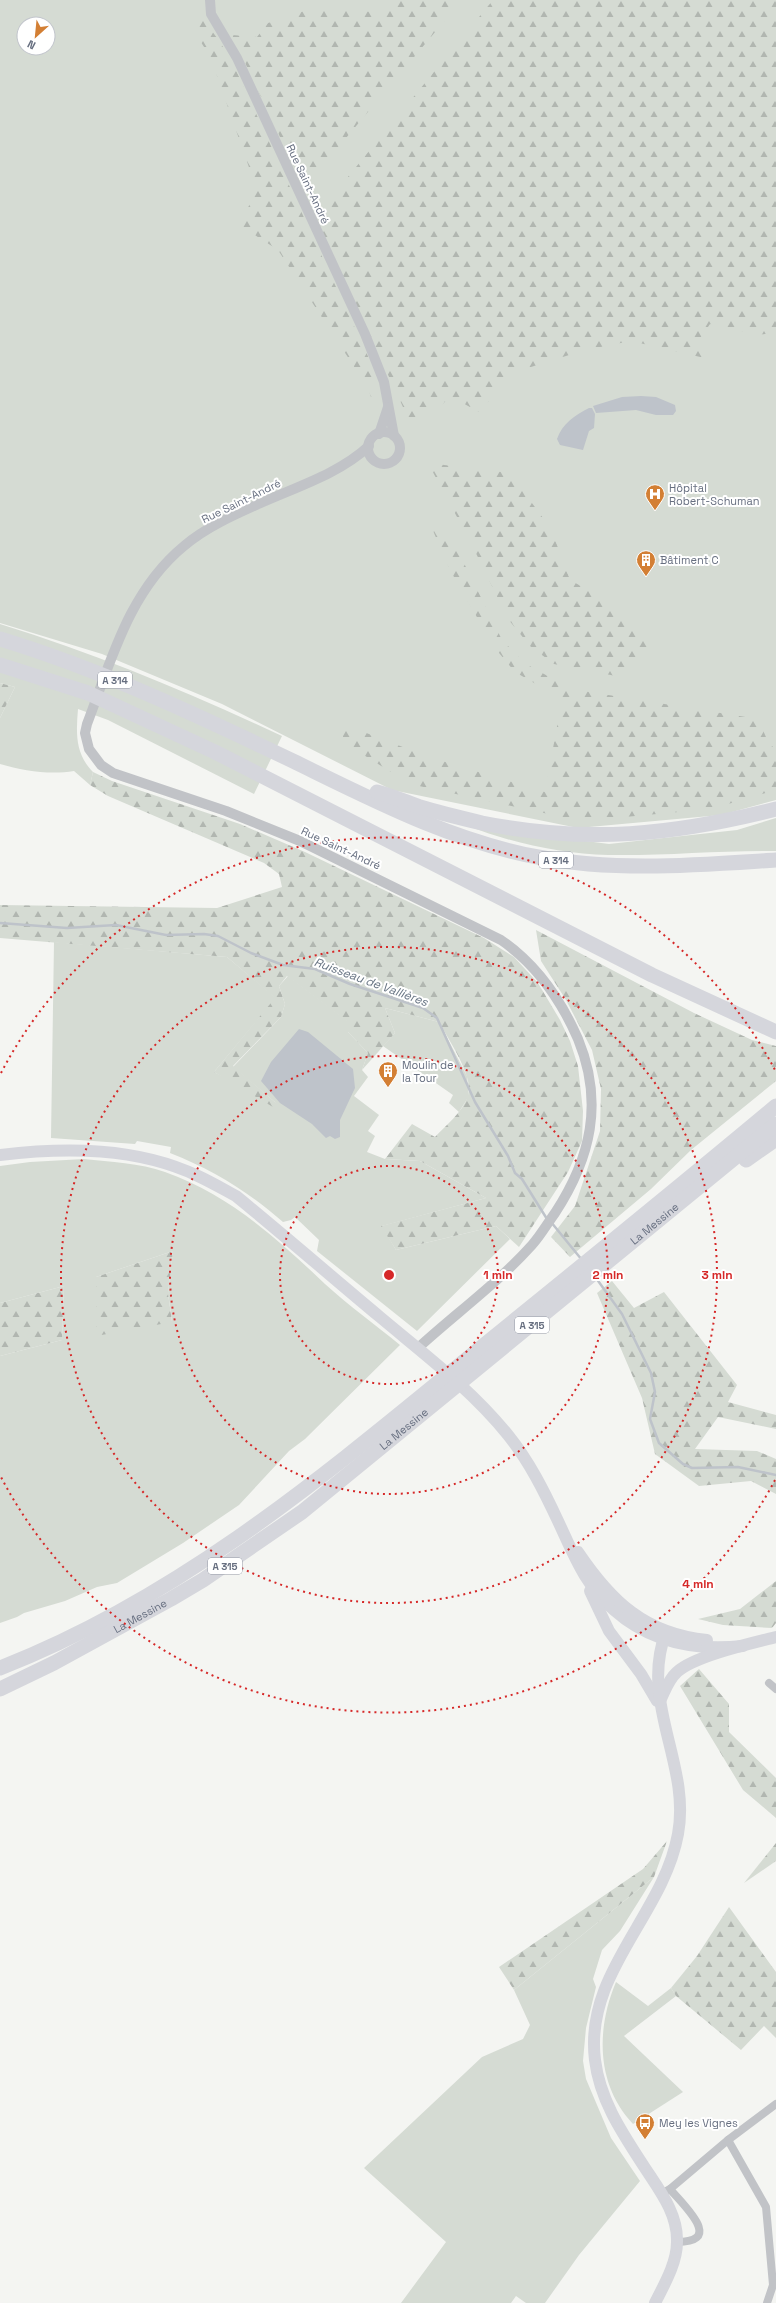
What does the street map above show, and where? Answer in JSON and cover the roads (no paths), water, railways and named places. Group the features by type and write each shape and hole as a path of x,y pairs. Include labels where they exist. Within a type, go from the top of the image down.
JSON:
{"highway":[{"name":"A 314","path":"0,639 95,671 226,729 348,788 461,836 537,857 609,865 661,865 776,860"},
{"name":"A 314","path":"0,665 88,693 146,718 652,975 776,1032"},
{"path":"348,788 380,793 438,812 481,822 583,836 670,831 718,823 776,809"},
{"path":"720,1007 776,1027"},
{"name":"La Messine","path":"0,1689 132,1621 203,1580 302,1512 423,1404 631,1234 776,1106"},
{"name":"La Messine","path":"631,1234 683,1200 776,1124"},
{"path":"683,1200 733,1169 776,1139"},
{"name":"La Messine","path":"0,1668 132,1605 202,1563 292,1500 423,1404"}],"main road":[{"path":"0,1155 53,1151 117,1153 153,1160 199,1176 236,1196 418,1348 466,1391 508,1435 529,1465 559,1522 610,1631 641,1674 659,1704"},
{"path":"559,1522 588,1567 610,1595 630,1612 664,1636"},
{"path":"582,1573 614,1611 636,1627 695,1647 747,1644"},
{"path":"655,2303 674,2260 677,2242 674,2218 662,2189 624,2135 604,2097 596,2068 593,2040 598,2006 604,1987 616,1962 666,1875 679,1832 680,1802 674,1763 659,1704 657,1668 664,1636"},
{"path":"659,1704 671,1678 677,1671 689,1663 747,1644 776,1637"}],"street":[{"name":"Rue Saint-André","path":"210,0 212,14 237,58 365,334 384,382 394,436"},
{"path":"379,434 389,403"},
{"path":"384,432 394,436 400,445 398,458 389,464 376,462 370,455 370,441 384,432"},
{"name":"Rue Saint-André","path":"369,446 349,463 231,517 185,545 163,566 140,596 130,614 87,724 85,733 89,749 101,765 113,773 226,811 300,841 476,926 521,954 538,973 568,1019 583,1052 591,1089 592,1109 587,1148 579,1170 539,1236 492,1284 418,1348"},
{"name":"Rue Saint-André","path":"349,463 376,462"},
{"path":"769,1683 776,1689"},
{"path":"677,2242 695,2240 700,2236 700,2229 696,2220 662,2189 776,2104"},
{"path":"728,2140 766,2206 773,2285 767,2303"}],"waterway":[{"name":"Ruisseau de Vallières","path":"0,923 67,928 116,925 166,935 204,934 218,936 251,953 283,965 315,969 350,984 423,1008 437,1018 475,1102 508,1156 515,1173 522,1179 547,1219"},
{"name":"Ruisseau de Vallières","path":"551,1222 582,1260"},
{"name":"Ruisseau de Vallières","path":"596,1278 622,1314 651,1373 655,1392 650,1419 659,1443 683,1464 692,1468 738,1467 776,1475"}],"place":[{"name":"Hôpital Robert-Schuman","path":"655,511"},
{"name":"Bâtiment C","path":"646,577"},
{"name":"Moulin de la Tour","path":"388,1088"},
{"name":"Mey les Vignes","path":"645,2140"}]}
